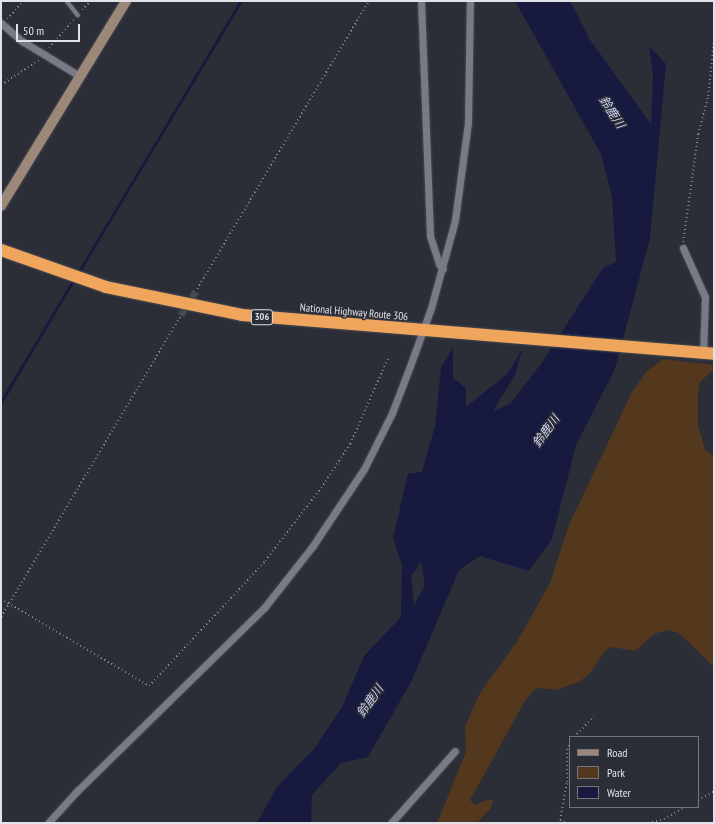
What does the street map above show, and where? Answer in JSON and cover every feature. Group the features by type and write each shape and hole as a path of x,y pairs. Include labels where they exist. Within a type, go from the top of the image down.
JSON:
{"highway":[{"name":"National Highway Route 306","path":"1,250 106,287 191,306 250,316 706,353"}],"street":[{"path":"1,206 78,74 126,1"},
{"path":"421,1 430,236 438,264 443,268"},
{"path":"48,823 76,792 238,634 299,565 364,469 392,412 425,331 443,268 458,206 468,123 470,1"},
{"path":"1,24 44,54 78,74"},
{"path":"683,248 705,297 706,353"},
{"path":"391,823 455,751"}],"lane":[{"path":"67,1 78,15"}],"path":[{"path":"1,24 23,1"},
{"path":"1,85 29,68 44,54 90,1"},
{"path":"197,289 369,1"},
{"path":"683,248 684,219 698,134 708,96 714,38"},
{"path":"1,617 181,315"},
{"path":"1,599 149,686 265,562 316,495 350,444 388,358"},
{"path":"575,736 593,717"},
{"path":"558,823 560,820 568,782 567,750 569,745"},
{"path":"699,799 714,791"},
{"path":"648,823 664,819 683,808"},
{"path":"560,820 567,823"}],"green space":[{"path":"663,359 714,365 714,369 700,382 698,394 698,425 705,450 714,455 714,667 679,633 667,630 654,634 635,651 611,647 605,651 589,674 579,682 556,690 540,688 534,690 526,699 470,800 475,805 487,800 493,800 491,808 477,823 437,823 466,752 465,726 480,693 518,640 550,583 569,525 631,394 646,372"}],"water":[{"name":"鈴鹿川","path":"515,1 570,1 590,40 651,124 653,74 649,46 666,64 650,238 615,369 576,445 552,539 529,571 480,556 459,570 411,682 368,757 341,763 312,795 311,823 257,823 277,787 314,749 342,707 364,656 401,617 402,565 393,538 408,474 422,472 435,426 441,368 453,347 453,378 466,388 466,407 507,374 522,350 515,375 493,411 510,404 541,364 603,268 616,262 612,196 601,154","holes":["421,562 425,585 414,605 411,576"]}],"waterway":[{"path":"78,273 241,1"},
{"path":"1,402 74,279"}],"tunnel":[{"path":"181,315 197,289"}]}
